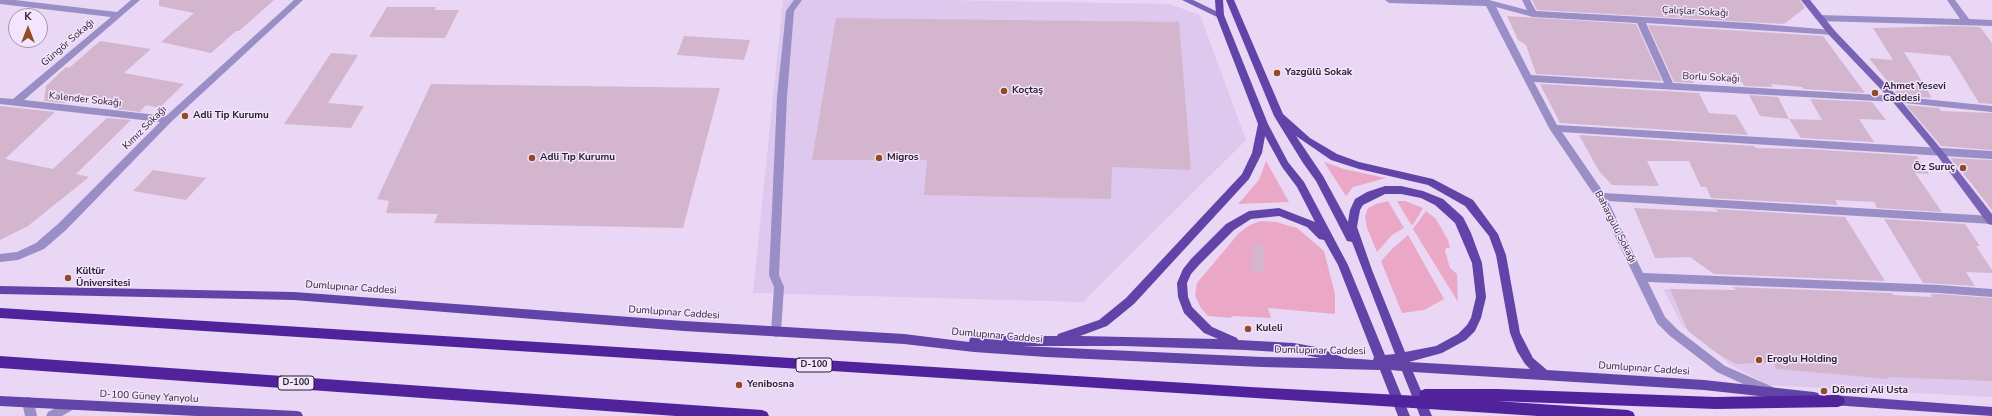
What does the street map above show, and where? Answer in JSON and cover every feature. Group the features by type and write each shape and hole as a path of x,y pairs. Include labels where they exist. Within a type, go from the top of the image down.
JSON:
{"highway":[{"name":"D-100","path":"0,313 1250,393 1376,398 1628,416"},
{"name":"D-100","path":"0,362 762,416"},
{"path":"1376,398 1458,394 1716,403 1838,401"},
{"path":"592,404 647,416"}],"main road":[{"path":"1219,0 1220,15 1263,124 1285,164 1301,185 1343,265 1404,416"},
{"path":"1230,0 1279,116 1306,160 1320,179 1364,263"},
{"path":"1279,116 1307,140 1334,157 1430,182 1469,203 1493,234 1501,255 1515,333 1521,348 1528,361 1544,375"},
{"path":"1045,341 1094,328 1116,314 1130,302 1246,176 1257,153 1263,124"},
{"path":"904,339 1160,342 1246,345 1316,352 1349,363 1408,356 1438,350 1462,337 1471,328 1476,318 1481,297 1477,263 1466,233 1459,220 1448,209 1439,202 1423,195 1401,190 1385,190 1371,195 1359,202 1355,210 1352,227 1364,263 1426,416"},
{"path":"1246,345 1219,336 1208,330 1188,310 1183,298 1182,283 1187,272 1230,227 1249,215 1279,212 1296,216 1320,230 1343,265"},
{"name":"Dumlupınar Caddesi","path":"0,290 294,296 776,332 904,339 974,347 1179,359 1349,363 1696,384 1769,391 1838,401 1992,412"},
{"name":"D-100 Güney Yanyolu","path":"0,400 70,405 297,416"}],"street":[{"name":"Güngör Sokağı","path":"15,103 136,0"},
{"name":"Kımız Sokağı","path":"0,258 18,256 45,241 62,227 168,120 299,0"},
{"path":"776,332 779,287 774,275 782,97 790,11 798,0"},
{"path":"1186,0 1220,15"},
{"name":"Çalışlar Sokağı","path":"1389,0 1489,3 1533,14 1750,26 1832,33"},
{"path":"1526,0 1533,14"},
{"path":"1805,0 1832,33 1895,99 1992,220"},
{"path":"1951,0 1967,22"},
{"path":"0,1 118,15"},
{"name":"Bahargülü Sokağı","path":"1489,3 1554,128 1601,197 1661,320 1674,333 1721,369 1769,391"},
{"path":"1819,18 1992,23"},
{"path":"1640,20 1670,87"},
{"name":"Borlu Sokağı","path":"1527,78 1895,99 1992,109"},
{"name":"Kalender Sokağı","path":"0,101 168,120"},
{"path":"1554,128 1992,155"},
{"path":"1601,197 1992,220"},
{"path":"1640,277 1932,289 1992,293"},
{"path":"28,402 32,416"},
{"path":"52,416 70,405"}],"shaded area":[{"path":"783,0 940,0 1169,4 1200,15 1246,140 1083,302 753,293"},
{"path":"1266,161 1289,202 1238,204 1259,180"},
{"path":"1324,162 1344,169 1386,178 1353,187 1346,196"},
{"path":"1388,201 1404,228 1392,235 1377,252 1367,228 1365,216 1368,208"},
{"path":"1397,201 1405,201 1423,208 1413,225 1410,223"},
{"path":"1426,211 1436,219 1448,240 1450,248 1446,248 1445,251 1450,268 1457,274 1458,302 1413,229"},
{"path":"1261,221 1276,222 1297,228 1324,251 1335,294 1335,314 1268,308 1271,318 1232,316 1231,318 1208,316 1201,308 1195,296 1197,283 1239,233 1250,225"},
{"path":"1408,235 1444,299 1424,310 1402,313 1381,261"},
{"path":"1663,289 1992,305 1992,397 1768,385 1731,365 1682,325"}],"building":[{"path":"159,0 274,0 211,53 161,42 194,13 159,6"},
{"path":"1532,0 1800,0 1805,8 1784,24 1537,10"},
{"path":"387,7 436,7 435,10 459,10 445,38 369,37"},
{"path":"1507,16 1636,24 1662,81 1536,74 1526,45 1518,40"},
{"name":"Koçtaş","path":"836,18 1179,22 1191,170 1112,167 1111,199 924,195 927,160 812,160"},
{"path":"1648,25 1823,36 1865,93 1804,89 1802,87 1771,84 1773,87 1744,86 1742,82 1692,79 1694,83 1674,82"},
{"path":"1956,26 1980,27 1992,43 1992,104 1979,103 1950,56 1904,52 1932,98 1898,95 1869,58 1893,60 1873,28"},
{"path":"684,36 750,40 744,60 677,55"},
{"path":"100,41 151,49 124,73 184,84 159,108 146,105 140,112 116,109 124,101 74,94 64,103 44,101 46,86 66,67 69,68"},
{"path":"331,53 358,55 328,103 364,106 351,128 284,124"},
{"path":"431,84 720,88 683,228 434,223 438,214 386,213 389,201 377,199"},
{"path":"1540,84 1699,93 1709,113 1736,115 1748,135 1560,123"},
{"path":"1749,95 1778,97 1789,119 1760,116"},
{"path":"1810,99 1872,102 1886,120 1859,119 1874,142 1801,138 1789,119 1822,120"},
{"path":"1906,105 1939,108 1941,111 1992,113 1992,150 1941,146"},
{"path":"0,106 55,112 5,159 53,169 107,118 131,120 76,174 89,177 28,226 0,240"},
{"path":"1579,135 1754,146 1756,148 1808,149 1917,156 1929,174 1915,173 1942,212 1877,208 1874,202 1835,200 1838,205 1711,198 1706,187 1701,187 1689,161 1647,161 1659,186 1612,185 1599,171"},
{"path":"1950,158 1992,160 1992,210 1971,183"},
{"path":"153,170 206,178 186,200 133,191"},
{"path":"1634,208 1718,212 1716,209 1845,217 1885,281 1714,274 1690,257 1655,258"},
{"path":"1884,219 1965,224 1980,246 1976,246 1992,270 1992,273 1966,272 1975,286 1923,283"},
{"path":"1252,244 1264,246 1264,272 1251,270"},
{"path":"1732,287 1892,293 1893,295 1932,297 1931,294 1939,294 1992,298 1992,381 1888,377 1889,379 1776,369 1773,362 1736,364 1714,351 1688,331 1670,289 1737,290"}],"place":[{"name":"Yazgülü Sokak","path":"1277,73"},
{"name":"Koçtaş","path":"1004,91"},
{"name":"Ahmet Yesevi Caddesi","path":"1875,93"},
{"name":"Adli Tip Kurumu","path":"185,116"},
{"name":"Adli Tıp Kurumu","path":"532,158"},
{"name":"Migros","path":"879,158"},
{"name":"Öz Suruç","path":"1963,168"},
{"name":"Kültür Üniversitesi","path":"68,278"},
{"name":"Kuleli","path":"1248,329"},
{"name":"Eroglu Holding","path":"1759,360"},
{"name":"Yenibosna","path":"739,385"},
{"name":"Dönerci Ali Usta","path":"1824,391"}]}
